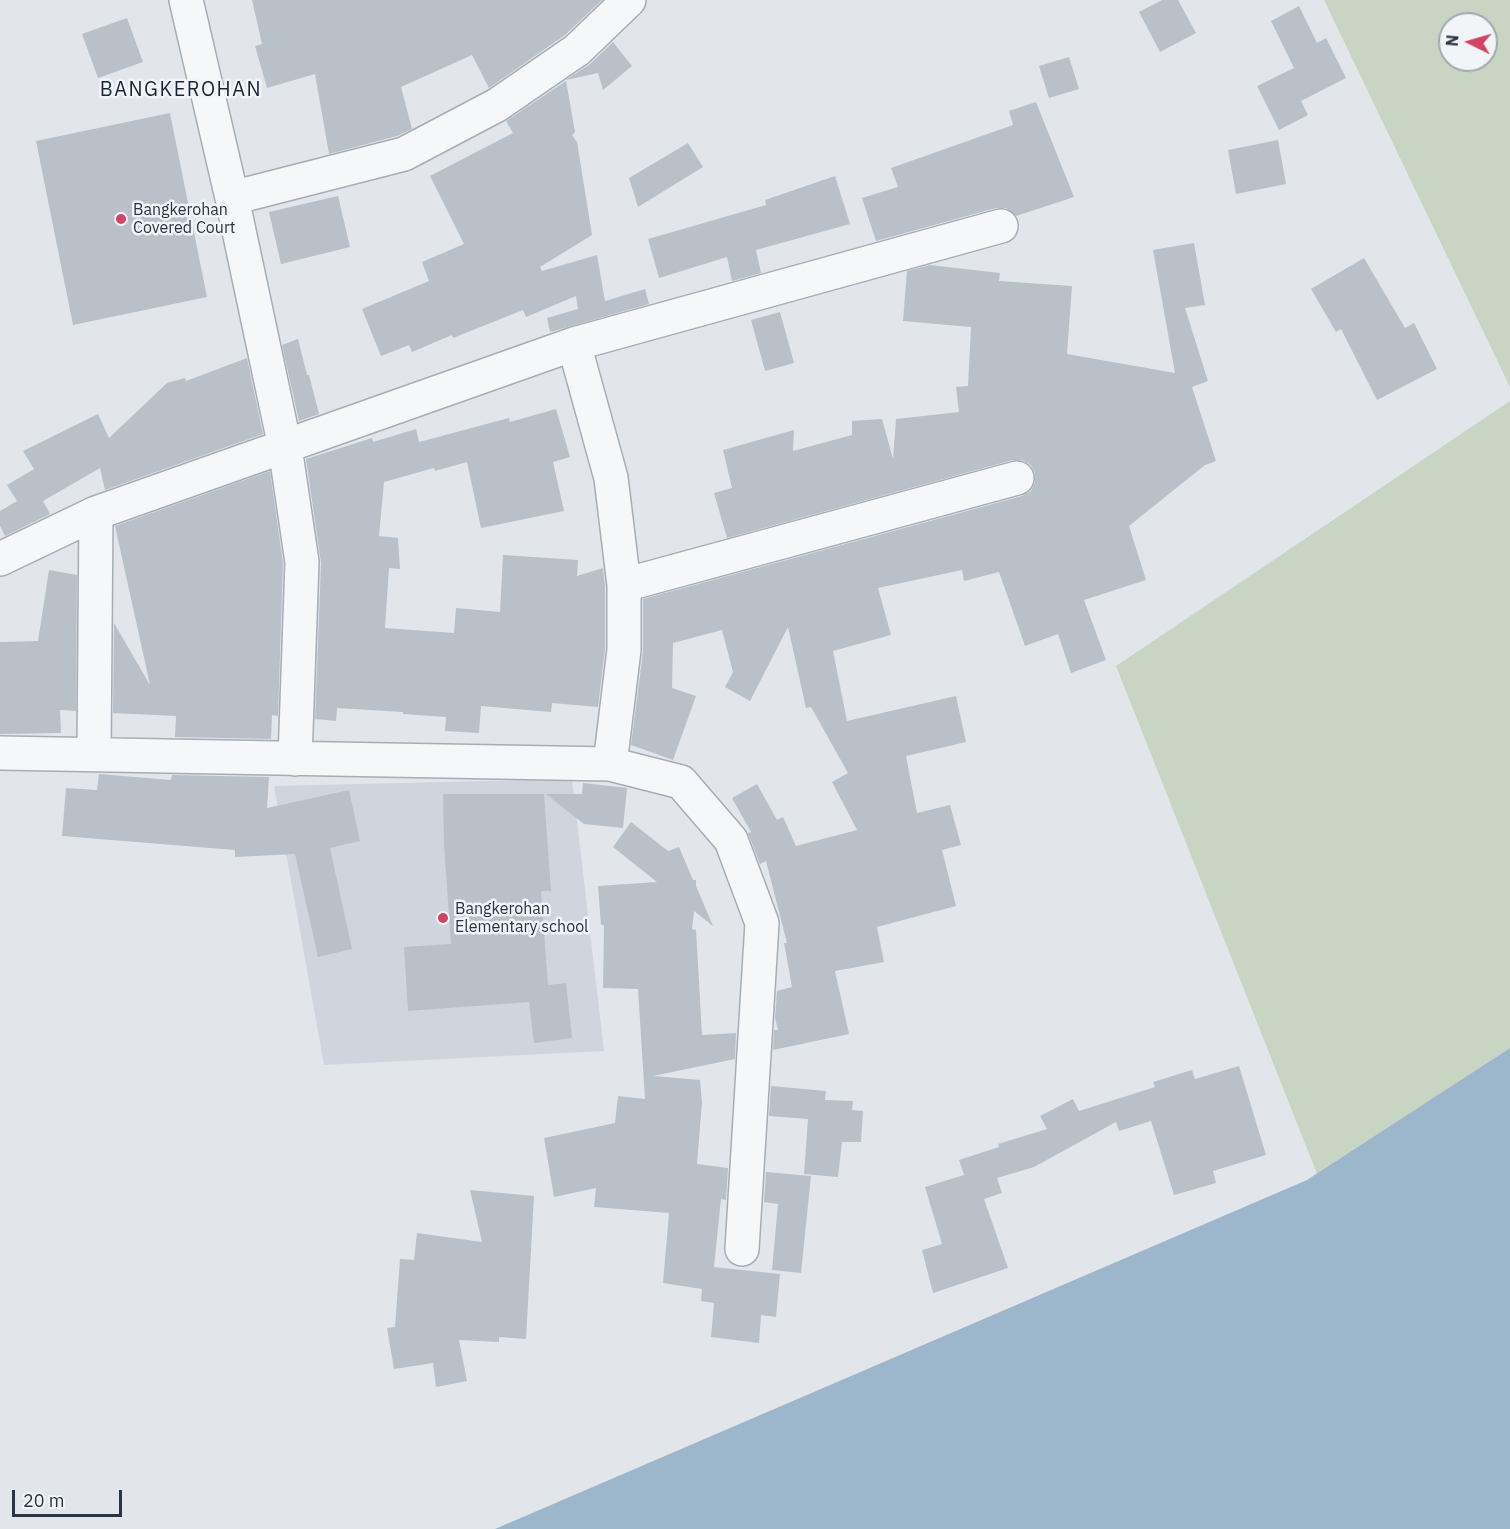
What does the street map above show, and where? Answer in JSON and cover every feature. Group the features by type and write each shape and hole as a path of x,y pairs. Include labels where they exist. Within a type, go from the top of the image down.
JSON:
{"street":[{"path":"186,0 232,198 285,447 302,562 295,759"},
{"path":"232,198 404,154 497,105 577,50 629,0"},
{"path":"0,559 96,513 574,344 1001,226"},
{"path":"574,344 611,478 624,585 624,650 610,764"},
{"path":"624,585 1017,478"},
{"path":"94,753 96,513"},
{"path":"0,753 610,764 681,782 731,840 762,923 741,1249"}],"shaded area":[{"name":"Bangkerohan Elementary school","path":"572,779 604,1051 324,1065 274,786"}],"green space":[{"path":"1324,0 1510,0 1510,387"},
{"path":"1510,401 1510,1048 1317,1174 1116,666"}],"water":[{"path":"1510,1048 1510,1529 495,1529 1307,1180"}],"building":[{"path":"252,0 602,0 565,35 489,88 472,55 401,87 412,129 397,136 329,154 315,74 267,88 255,46 262,44"},
{"path":"1162,0 1178,0 1196,33 1160,52 1139,12"},
{"path":"1299,6 1317,43 1326,38 1346,78 1301,101 1308,115 1279,130 1257,86 1294,68 1271,21"},
{"path":"127,18 143,62 98,78 82,34"},
{"path":"613,42 632,66 603,90 598,73 566,80 590,64"},
{"path":"1069,57 1079,89 1049,98 1039,66"},
{"path":"566,81 575,132 572,135 577,142 592,235 540,267 542,271 597,255 605,301 645,289 649,304 550,332 547,318 578,309 576,296 526,317 523,310 412,352 409,345 381,356 362,309 429,281 422,262 464,244 430,176 513,133 506,121"},
{"path":"1036,102 1074,197 1016,216 1006,208 996,208 876,241 862,198 898,187 891,168 1013,125 1009,111"},
{"name":"Bangkerohan Covered Court","path":"170,113 207,297 73,325 36,141"},
{"path":"1278,140 1286,184 1236,194 1228,150"},
{"path":"688,143 703,167 638,207 629,178"},
{"path":"835,176 850,224 756,250 761,273 732,281 727,257 659,278 648,239 766,205 765,200"},
{"path":"338,196 350,247 281,264 269,212"},
{"path":"1194,243 1205,305 1185,308 1208,381 1192,387 1216,461 1205,465 1129,526 1146,580 1084,600 1106,660 1071,673 1058,634 1025,646 999,572 964,581 962,570 878,588 891,635 833,651 847,721 956,696 966,742 906,756 917,813 950,805 961,845 942,850 956,906 877,927 884,962 835,971 849,1034 773,1050 774,1030 778,1030 775,1018 777,991 792,987 784,943 787,943 766,861 760,864 748,833 751,832 732,798 757,784 777,820 783,817 796,846 857,830 832,782 848,773 811,707 806,708 788,627 750,701 725,687 733,672 722,630 673,643 672,688 696,696 673,760 631,745 643,652 643,599 1022,496 1031,491 1035,482 1035,473 1031,465 1022,460 1013,460 727,538 714,493 732,488 723,450 794,430 793,451 852,435 852,421 882,419 893,459 896,419 959,412 956,387 968,386 971,327 903,321 907,271 930,265 1000,273 999,281 1072,286 1067,354 1175,373 1153,250"},
{"path":"1364,258 1405,328 1414,323 1437,369 1377,400 1341,329 1336,332 1311,289"},
{"path":"780,312 794,363 765,371 751,320"},
{"path":"298,339 319,414 299,421 282,345"},
{"path":"247,358 263,434 105,490 100,468 43,501 50,514 5,536 0,526 0,511 17,501 7,485 34,469 23,451 98,414 109,438 167,383 185,378 186,381"},
{"path":"556,409 570,457 553,462 564,511 481,528 467,462 435,471 434,468 384,482 379,536 398,538 400,569 389,568 385,628 454,633 456,608 500,612 503,555 578,560 577,576 603,568 605,649 598,707 552,703 551,712 481,706 479,733 445,731 446,717 403,714 403,712 337,708 336,721 315,719 321,563 306,459 372,438 373,442 416,429 419,442 509,418 510,422"},
{"path":"270,471 283,563 278,716 272,715 271,739 175,737 176,716 113,713 114,623 150,685 115,526"},
{"path":"49,570 77,575 76,711 60,710 61,733 0,734 0,642 38,641"},
{"path":"99,774 171,780 172,775 269,777 267,808 349,790 360,841 330,848 352,949 318,957 295,854 235,857 235,850 62,836 66,788 97,790"},
{"path":"583,783 627,788 623,828 584,824 546,794 582,794"},
{"path":"443,794 544,794 551,891 541,891 548,985 566,983 572,1038 534,1043 529,1002 408,1011 404,947 451,944"},
{"path":"631,822 668,851 679,847 693,880 696,880 696,886 713,926 694,911 692,929 696,930 702,1035 736,1033 735,1059 653,1076 700,1080 702,1102 697,1164 728,1168 726,1200 721,1199 714,1267 780,1274 776,1317 761,1315 759,1343 711,1337 714,1303 701,1301 702,1289 663,1283 669,1213 594,1207 596,1188 554,1197 544,1138 615,1123 618,1096 645,1099 638,989 603,988 604,925 601,925 598,886 657,882 613,847"},
{"path":"1239,1066 1266,1155 1213,1171 1216,1183 1174,1195 1151,1121 1119,1131 1116,1122 1034,1167 997,1178 1002,1193 984,1199 1008,1268 933,1293 922,1250 942,1244 925,1187 964,1175 959,1160 999,1147 998,1144 1047,1129 1040,1116 1073,1099 1079,1111 1155,1087 1153,1082 1192,1070 1195,1079"},
{"path":"771,1086 826,1091 825,1100 853,1101 852,1110 863,1111 861,1142 842,1142 838,1177 804,1174 808,1119 769,1116"},
{"path":"766,1172 811,1176 801,1273 772,1270 778,1204 764,1202"},
{"path":"470,1190 534,1196 526,1339 499,1337 499,1342 459,1340 467,1381 436,1387 433,1363 394,1369 387,1328 395,1327 400,1259 414,1260 417,1233 482,1242"}],"place":[{"name":"Bangkerohan Covered Court","path":"121,219"},
{"name":"Bangkerohan Elementary school","path":"443,918"}],"district":[{"name":"BANGKEROHAN","path":"181,90"}]}
